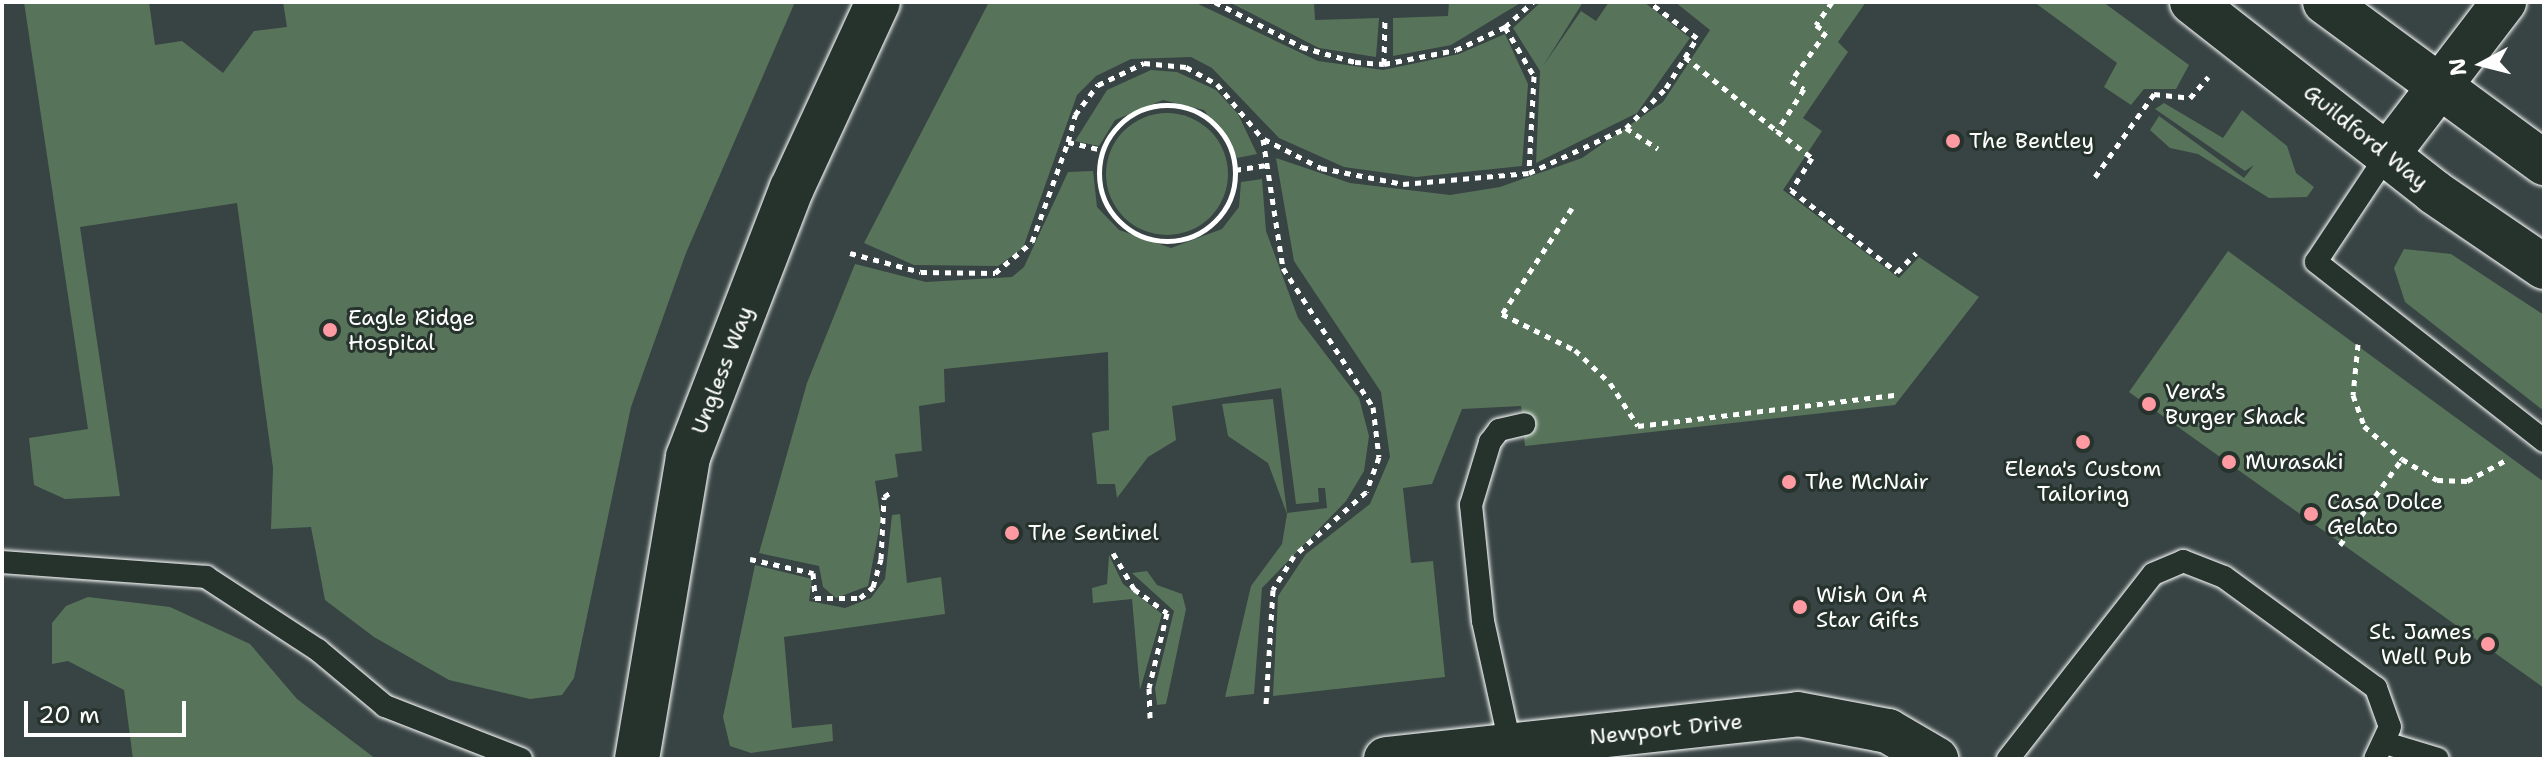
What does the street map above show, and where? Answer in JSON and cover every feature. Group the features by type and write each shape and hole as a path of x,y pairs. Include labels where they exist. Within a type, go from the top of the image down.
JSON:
{"street":[{"name":"Ungless Way","path":"637,759 688,457 792,188 878,2"},
{"name":"Guildford Way","path":"2192,2 2387,155 2544,267"},
{"path":"2325,2 2544,163"},
{"path":"2387,155 2504,2"},
{"name":"Newport Drive","path":"1386,759 1511,752 1798,714 1888,731 1936,759"}],"lane":[{"path":"2387,155 2316,262 2544,441"},
{"path":"1511,752 1483,621 1471,505 1490,442 1499,430 1524,424"},
{"path":"2008,759 2153,574 2183,561 2224,577 2364,676 2385,706 2380,751 2438,759"},
{"path":"2,562 206,577 318,650 385,706 521,759"}],"path":[{"path":"1215,2 1302,47 1384,64 1456,50 1505,27 1533,2"},
{"path":"850,253 921,272 995,273 1032,242 1068,142 1098,85 1144,63 1167,63 1217,84 1263,139 1321,168 1403,184 1529,173 1626,128 1651,109 1697,38 1650,2"},
{"path":"1777,131 1804,89 1791,81 1826,32 1816,25 1832,2"},
{"path":"1384,64 1385,18"},
{"path":"1505,27 1534,76 1529,173"},
{"path":"1685,57 1812,158 1791,190 1897,272 1916,253"},
{"path":"2095,177 2154,94 2190,98 2208,77"},
{"path":"1167,105 1188,108 1221,132 1235,170 1232,192 1208,228 1178,240 1146,238 1106,203 1102,150 1128,117 1167,105"},
{"path":"1626,128 1658,149"},
{"path":"1263,139 1283,268 1355,370 1373,407 1379,457 1366,492 1294,556 1273,590 1266,706"},
{"path":"1068,142 1102,150"},
{"path":"1235,170 1267,165"},
{"path":"1572,208 1502,314 1575,350 1610,383 1638,426 1896,395"},
{"path":"2358,344 2353,395 2364,426 2402,459 2437,480 2467,481 2512,456"},
{"path":"2340,545 2402,459"},
{"path":"750,559 813,573 815,598 860,598 873,587 881,559 884,497 891,492"},
{"path":"1113,553 1134,589 1167,613 1149,688 1150,718"}],"green space":[{"name":"Eagle Ridge Hospital","path":"24,2 149,2 155,45 182,41 223,73 254,31 287,27 283,2 795,2 686,253 631,407 574,678 562,695 530,699 449,680 374,637 325,600 311,527 271,529 273,468 237,203 80,227 120,496 65,499 34,485 29,438 88,429"},
{"path":"989,2 1194,2 1318,61 1383,70 1459,54 1505,34 1528,84 1522,166 1416,177 1344,167 1279,138 1212,68 1191,57 1131,59 1096,76 1077,95 1023,248 998,266 914,265 864,243"},
{"path":"1229,2 1314,2 1315,20 1379,18 1376,57 1319,48"},
{"path":"1449,2 1522,2 1451,45 1393,56 1393,18 1448,16"},
{"path":"1541,2 1583,2 1543,66 1581,11 1596,21 1609,2 1644,2 1690,38 1637,113 1536,163 1540,71 1513,28"},
{"path":"1675,2 1866,2 1838,42 1848,52 1803,118 1822,131 1783,190 1899,278 1919,257 1979,297 1895,405 1525,446 1521,406 1462,409 1432,484 1403,488 1411,563 1433,561 1445,677 1273,696 1278,596 1306,554 1370,504 1390,457 1381,392 1294,261 1276,158 1350,183 1450,195 1500,187 1582,158 1663,102 1710,30"},
{"path":"2034,2 2103,2 2189,65 2176,89 2144,89 2131,105 2104,87 2117,63"},
{"path":"1151,70 1177,72 1216,90 1238,114 1257,154 1237,158 1204,110 1163,100 1115,120 1099,146 1075,141 1107,90"},
{"path":"2164,103 2223,138 2242,110 2287,146 2296,173 2314,187 2307,197 2269,198 2198,154 2170,148 2150,130 2159,116 2244,178 2254,165 2245,171 2155,109"},
{"path":"1167,113 1190,117 1210,131 1224,151 1228,174 1224,197 1210,217 1190,231 1167,235 1144,231 1124,217 1110,197 1106,174 1110,151 1124,131 1144,117"},
{"path":"1093,171 1097,207 1119,230 1171,248 1222,229 1239,207 1241,182 1262,179 1266,231 1298,318 1359,398 1369,436 1364,471 1346,501 1262,588 1254,694 1225,697 1251,586 1282,544 1287,514 1268,463 1228,436 1222,404 1273,399 1287,513 1327,508 1325,488 1318,488 1319,502 1296,504 1281,388 1172,406 1176,440 1148,457 1117,498 1115,484 1097,484 1092,433 1109,430 1108,352 944,369 945,402 919,406 922,451 895,454 898,477 875,481 881,520 868,586 836,598 823,587 819,566 759,553 807,383 855,264 926,282 1012,277 1024,267 1068,172"},
{"path":"2404,249 2451,254 2544,315 2544,411 2405,302 2394,268"},
{"path":"2228,251 2544,482 2544,688 2129,392"},
{"path":"900,514 907,583 941,577 945,614 784,637 792,728 832,724 833,741 751,753 730,746 723,717 755,565 812,579 809,601 845,608 871,598 885,579 892,515"},
{"path":"1109,555 1123,584 1162,614 1140,690 1132,599 1093,603 1092,588 1107,584"},
{"path":"1147,571 1157,585 1182,594 1186,609 1166,704 1157,705 1155,688 1174,611 1132,573"},
{"path":"88,597 170,607 250,644 297,699 376,759 133,759 124,690 68,661 52,664 52,623 66,606"}],"place":[{"name":"The Bentley","path":"1953,141"},
{"name":"Eagle Ridge Hospital","path":"330,330"},
{"name":"Vera's Burger Shack","path":"2149,404"},
{"name":"Elena's Custom Tailoring","path":"2083,442"},
{"name":"Murasaki","path":"2229,462"},
{"name":"The McNair","path":"1789,482"},
{"name":"Casa Dolce Gelato","path":"2311,514"},
{"name":"The Sentinel","path":"1012,533"},
{"name":"Wish On A Star Gifts","path":"1800,607"},
{"name":"St. James Well Pub","path":"2488,644"}]}
